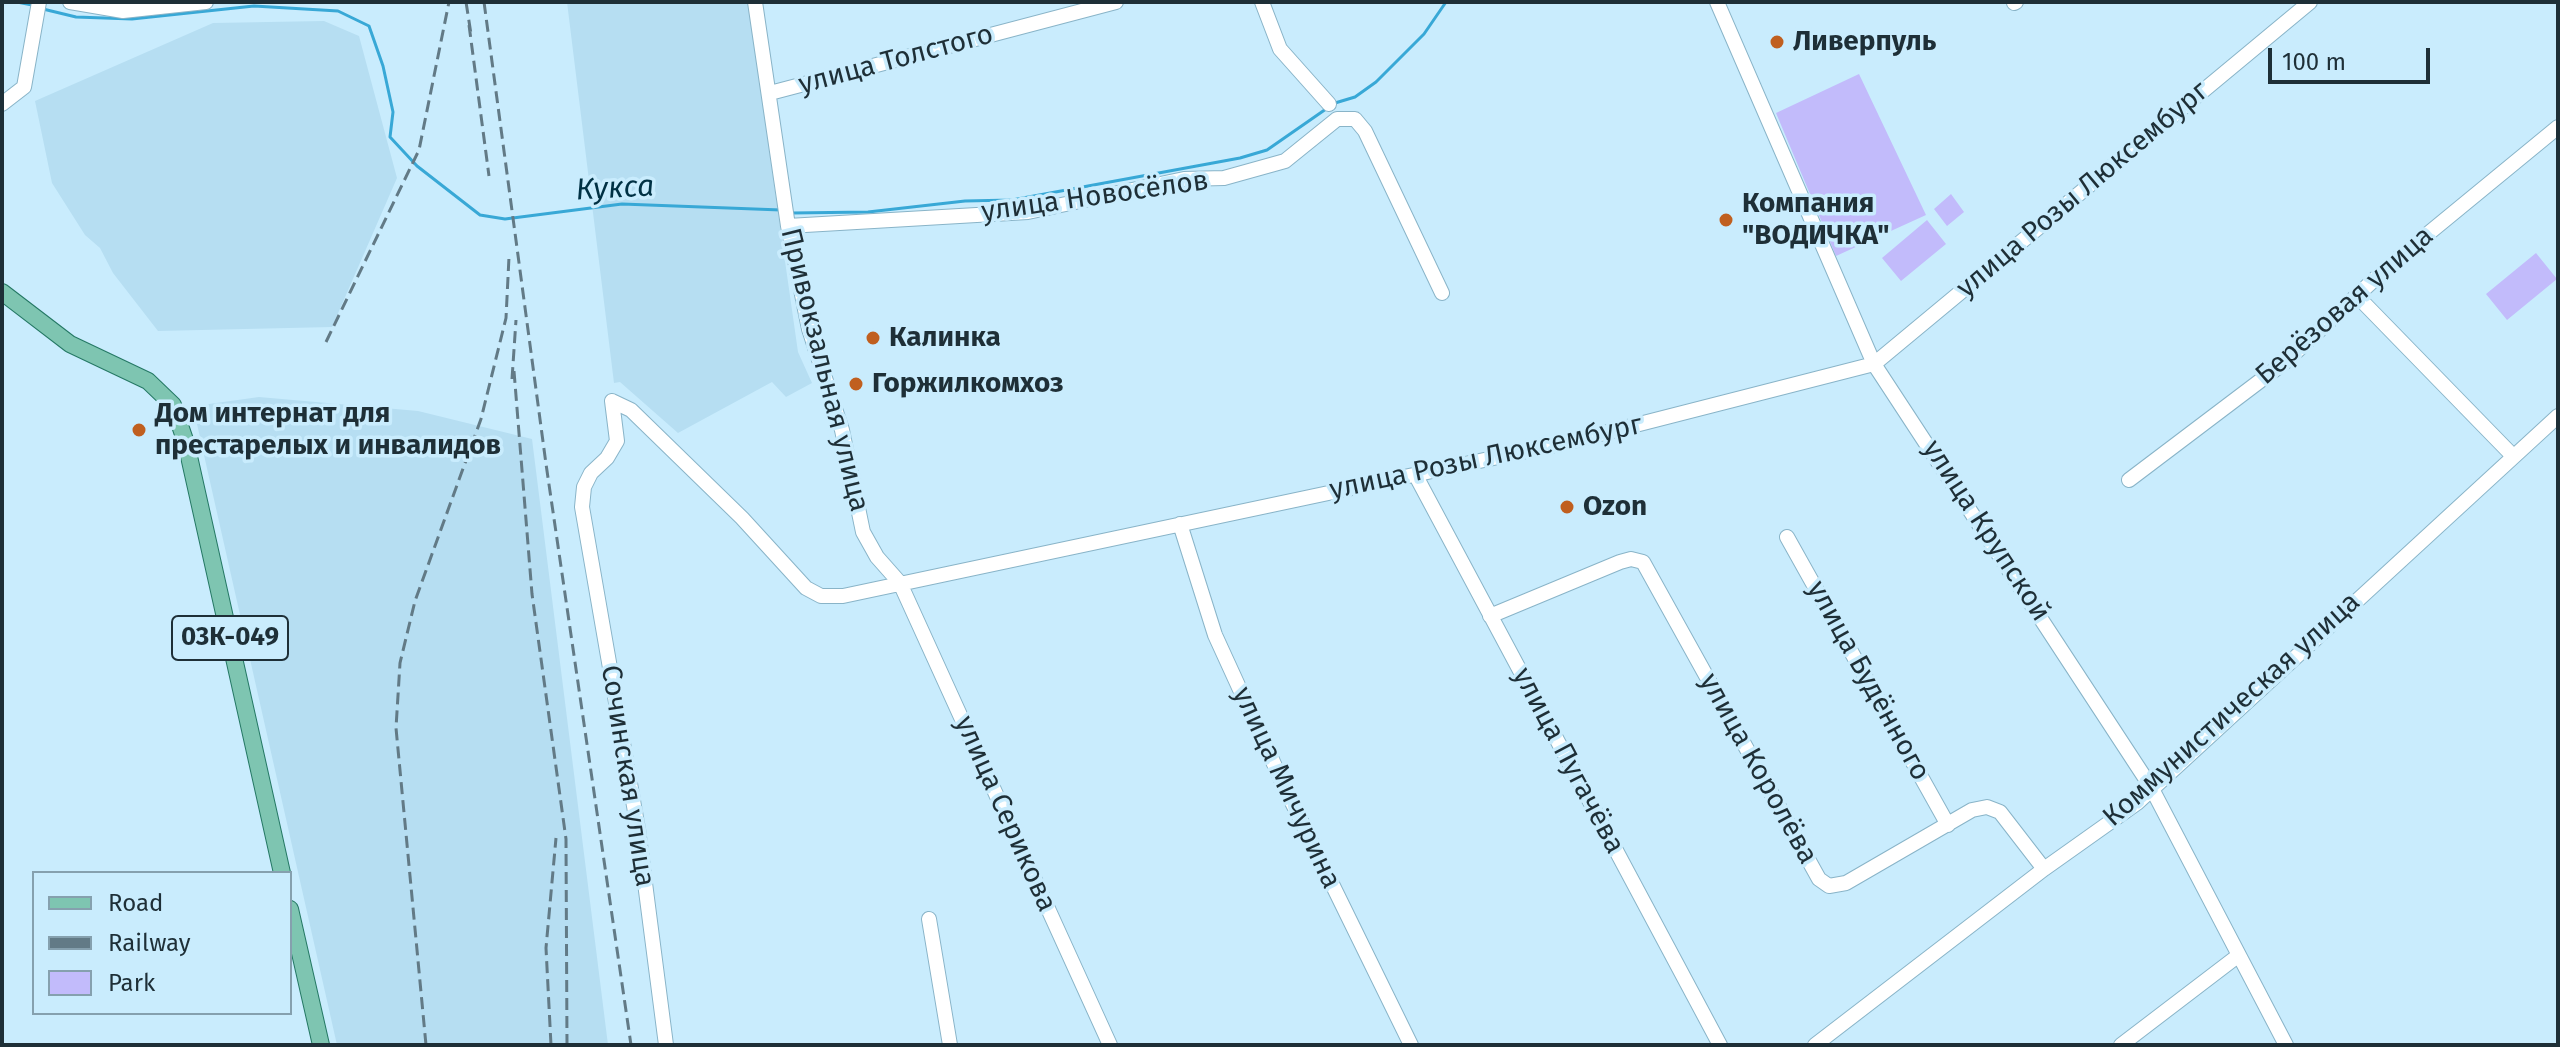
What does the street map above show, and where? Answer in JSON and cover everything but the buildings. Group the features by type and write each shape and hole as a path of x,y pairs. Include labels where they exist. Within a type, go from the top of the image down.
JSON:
{"main road":[{"name":"03К-049","path":"2,292 70,344 148,381 173,405 186,443 282,871"},
{"path":"292,918 321,1045"}],"street":[{"path":"70,2 123,11 206,2"},
{"name":"Привокзальная улица","path":"755,2 787,217 809,329 842,430 863,532 877,557 900,583"},
{"name":"улица Толстого","path":"770,93 1116,2"},
{"path":"1262,2 1280,49 1329,104"},
{"name":"улица Крупской","path":"1717,2 1874,364 2151,787 2286,1045"},
{"name":"улица Розы Люксембург","path":"582,507 584,487 591,473 607,458 617,441 612,401 631,410 742,518 806,588 821,596 843,596 1569,442 1874,364 2310,2"},
{"path":"2,104 24,87 38,7"},
{"name":"улица Новосёлов","path":"787,217 1028,212 1184,179 1224,178 1285,161 1337,119 1355,119 1365,131 1442,293"},
{"name":"Берёзовая улица","path":"2129,480 2285,362 2390,265 2558,127"},
{"path":"2358,297 2513,456"},
{"name":"Коммунистическая улица","path":"1815,1045 2044,869 2137,803 2558,416"},
{"name":"улица Пугачёва","path":"1416,476 1720,1045"},
{"name":"Сочинская улица","path":"582,507 638,829 666,1045"},
{"name":"улица Мичурина","path":"1180,524 1215,635 1285,788 1411,1045"},
{"name":"улица Будённого","path":"1787,537 1948,825"},
{"name":"улица Королёва","path":"1490,616 1620,562 1631,559 1643,562 1819,879 1829,886 1846,883 1972,810 1987,807 2000,812 2044,869"},
{"name":"улица Серикова","path":"900,583 1110,1045"},
{"path":"929,919 950,1045"},
{"path":"2121,1045 2239,955"}],"shaded area":[{"path":"567,2 748,2 798,352 812,383 786,397 772,382 678,433 620,382 614,383"},
{"path":"324,21 359,36 397,178 332,327 158,331 113,273 100,248 85,235 52,183 35,101 213,23"},
{"path":"259,397 418,411 532,439 608,1045 337,1045 197,424 198,413 209,404"}],"green space":[{"path":"1859,74 1926,215 1836,256 1776,113"},
{"path":"1951,194 1964,212 1947,226 1934,209"},
{"path":"1927,220 1946,244 1901,281 1882,258"},
{"path":"2536,253 2557,279 2507,320 2486,294"}],"waterway":[{"name":"Кукса","path":"17,2 32,5"},
{"name":"Кукса","path":"1335,103 1355,97 1376,82 1424,34 1446,2"},
{"name":"Кукса","path":"43,9 76,17 132,19 254,6 338,11 369,26 383,66 393,112 390,137 417,166 480,215 505,219 622,204 781,210"},
{"name":"Кукса","path":"792,213 868,212 965,201 1012,200 1240,158 1267,150 1326,109"}],"railway":[{"path":"326,342 419,150 449,2"},
{"path":"466,2 471,34"},
{"path":"484,2 546,464 631,1045"},
{"path":"469,25 489,176"},
{"path":"426,1045 396,728 400,663 415,601 481,419 506,318 509,257"},
{"path":"512,379 516,320"},
{"path":"514,371 532,594 566,839 567,1045"},
{"path":"551,1045 546,948 556,838"}],"place":[{"name":"Ливерпуль","path":"1777,42"},
{"name":"Компания \"ВОДИЧКА\"","path":"1726,220"},
{"name":"Калинка","path":"873,338"},
{"name":"Горжилкомхоз","path":"856,384"},
{"name":"Дом интернат для престарелых и инвалидов","path":"139,430"},
{"name":"Ozon","path":"1567,507"}]}
